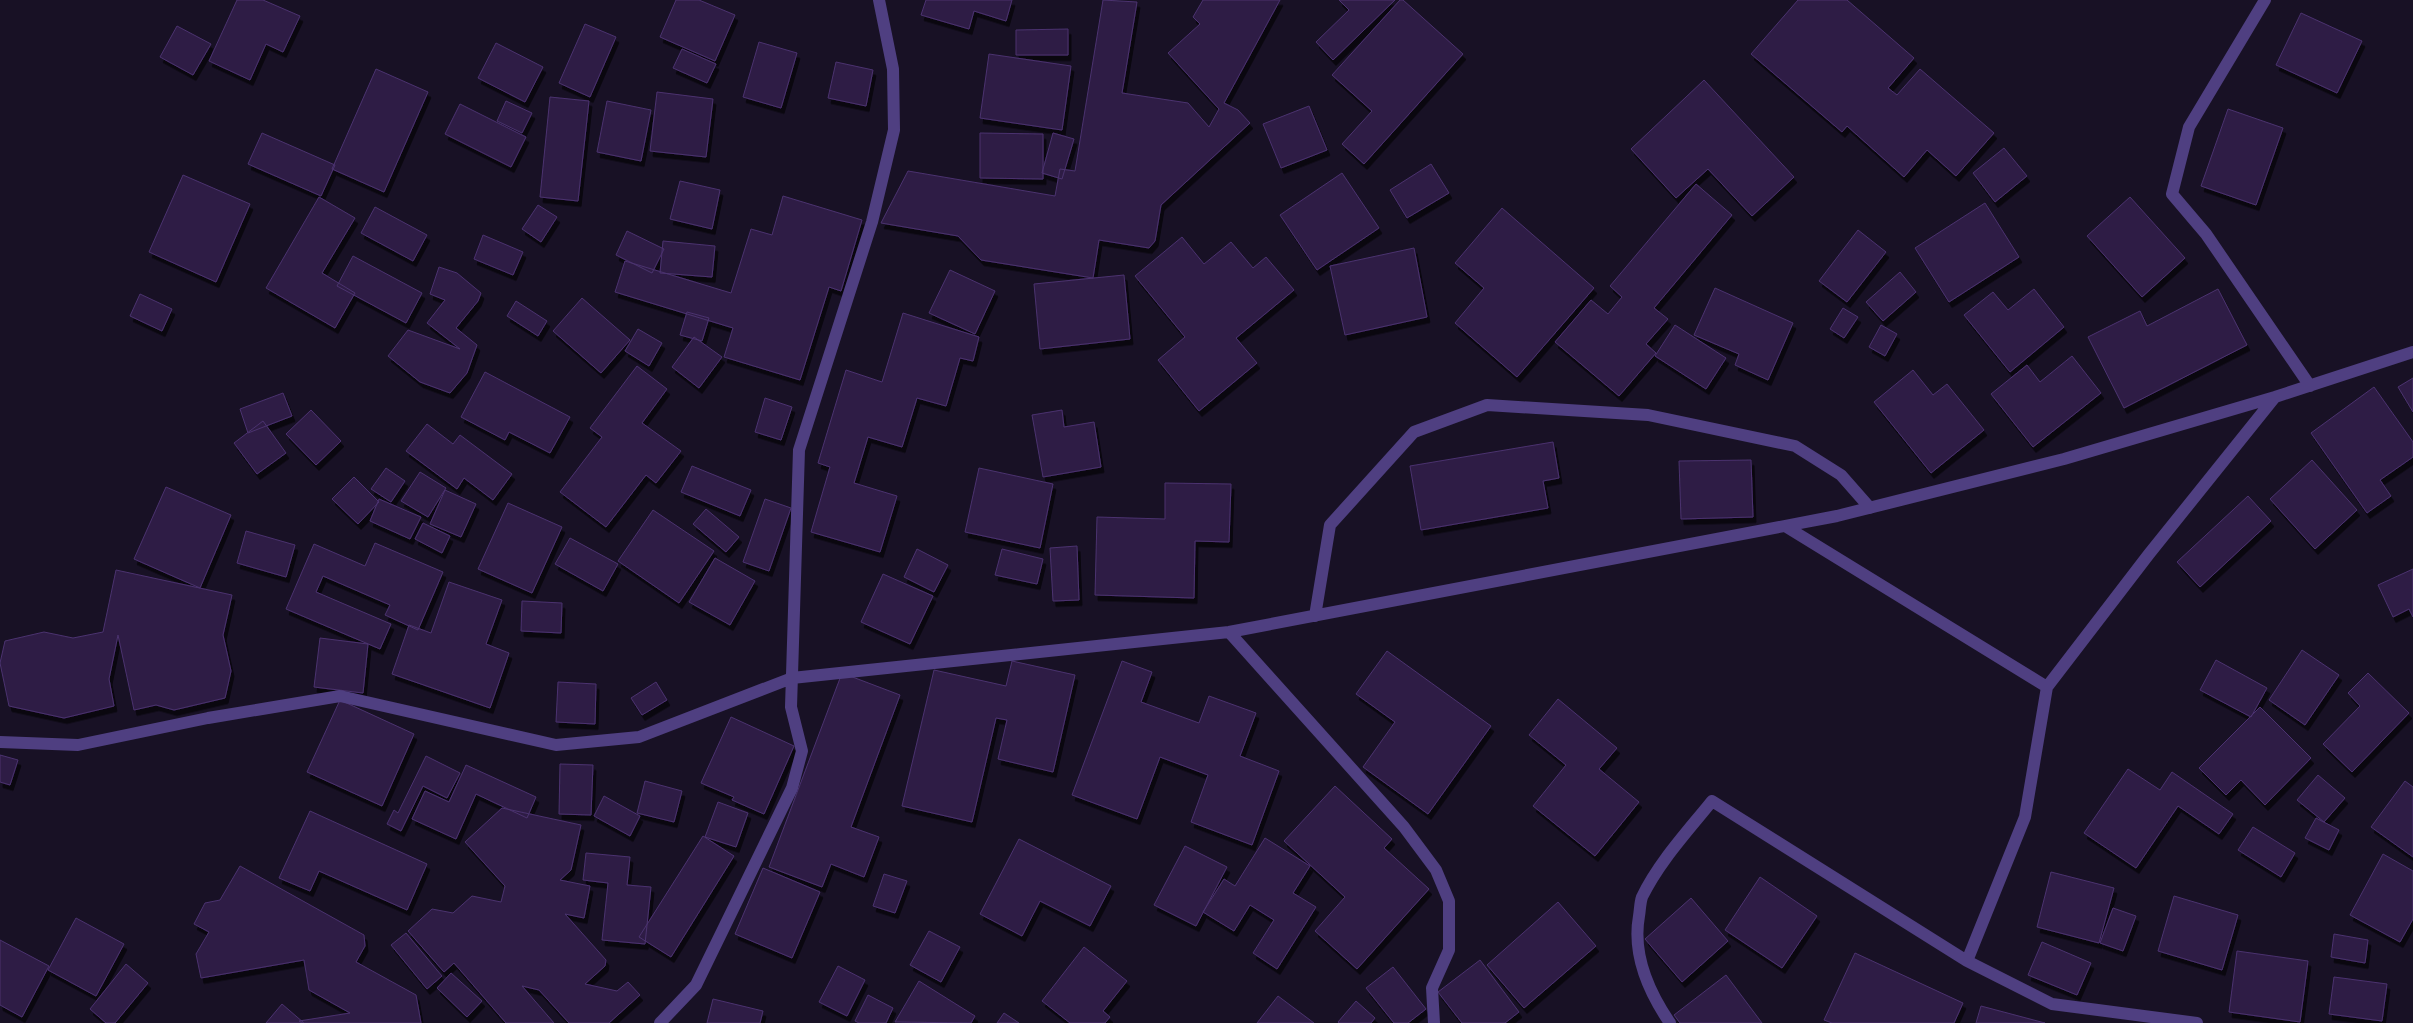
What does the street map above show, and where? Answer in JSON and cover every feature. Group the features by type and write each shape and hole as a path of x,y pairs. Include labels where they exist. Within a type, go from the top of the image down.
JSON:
{"street":[{"path":"660,1023 696,985 792,788 802,751 792,707 799,450 872,222 894,130 893,69 879,0"},
{"path":"2265,0 2189,127 2172,194 2206,234 2310,386"},
{"path":"0,742 78,745 208,718 340,696 556,745 639,736 792,678 1229,632 1785,526 1870,508 2064,459 2275,397 2413,352"},
{"path":"1967,961 2025,817 2048,687 2148,554 2275,397"},
{"path":"1315,616 1330,525 1414,432 1487,405 1648,415 1795,446 1841,475 1870,508"},
{"path":"1785,526 2048,687"},
{"path":"1229,632 1404,827 1436,870 1449,901 1449,950 1432,988 1434,1023"},
{"path":"1670,1023 1659,1008 1642,972 1636,932 1642,899 1671,852 1712,801 1967,961 2052,1004 2196,1023"}],"building":[{"path":"237,0 263,0 300,16 283,52 266,44 250,80 209,61"},
{"path":"676,0 699,0 735,15 715,61 660,37"},
{"path":"926,0 1012,0 1006,21 974,11 969,29 921,15"},
{"path":"1103,0 1137,2 1122,93 1188,103 1209,127 1219,109 1168,53 1200,24 1193,17 1203,0 1280,0 1224,103 1238,110 1250,123 1161,205 1155,241 1149,248 1099,240 1093,278 981,260 958,236 881,223 908,171 1055,196 1060,169 1075,171"},
{"path":"1339,0 1395,0 1333,60 1316,42 1349,10"},
{"path":"1400,0 1403,0 1463,54 1364,164 1342,144 1372,111 1332,75"},
{"path":"1798,0 1847,0 1914,58 1888,88 1897,95 1920,69 1994,133 1956,176 1927,150 1904,177 1847,126 1842,132 1751,54"},
{"path":"2301,13 2362,41 2337,93 2276,65"},
{"path":"585,24 616,37 590,97 559,83"},
{"path":"177,26 211,44 193,75 160,57"},
{"path":"1068,29 1068,55 1016,55 1016,30"},
{"path":"759,42 797,53 781,108 743,97"},
{"path":"496,43 543,67 525,102 478,78"},
{"path":"682,49 716,64 707,83 673,68"},
{"path":"989,54 1071,66 1062,130 980,118"},
{"path":"836,62 873,70 866,106 828,98"},
{"path":"376,69 428,92 384,192 332,169"},
{"path":"1704,80 1794,177 1752,216 1708,169 1676,198 1631,149"},
{"path":"657,92 713,99 706,157 650,151"},
{"path":"550,97 589,101 578,201 540,197"},
{"path":"506,101 532,113 522,133 497,121"},
{"path":"607,101 651,110 641,161 597,152"},
{"path":"460,104 526,137 511,167 445,134"},
{"path":"1309,106 1327,150 1281,168 1263,124"},
{"path":"2228,109 2283,128 2256,205 2201,186"},
{"path":"262,133 335,165 321,196 248,164"},
{"path":"980,133 1043,134 1043,179 980,178"},
{"path":"1053,133 1074,139 1062,179 1042,173"},
{"path":"2004,148 2027,176 1995,202 1973,173"},
{"path":"1431,164 1449,193 1407,218 1390,190"},
{"path":"1342,173 1379,228 1317,270 1280,215"},
{"path":"183,175 250,204 216,282 149,252"},
{"path":"680,181 720,190 712,229 670,219"},
{"path":"1696,184 1732,215 1654,308 1668,319 1646,344 1656,353 1619,396 1555,342 1591,300 1608,314 1622,297 1610,286"},
{"path":"783,196 862,220 841,291 829,287 800,380 724,357 733,328 615,292 625,261 731,293 751,229 772,235"},
{"path":"319,197 355,218 322,273 355,293 335,328 266,288"},
{"path":"2130,197 2185,258 2142,297 2087,236"},
{"path":"1985,203 2019,257 1949,302 1915,248"},
{"path":"538,205 557,217 541,242 522,229"},
{"path":"375,207 427,235 413,261 361,233"},
{"path":"1502,208 1594,288 1517,377 1455,323 1484,288 1455,263"},
{"path":"1858,230 1886,252 1847,302 1819,281"},
{"path":"627,231 664,249 652,273 616,255"},
{"path":"483,235 523,252 513,275 474,259"},
{"path":"1182,237 1204,264 1231,242 1253,268 1266,257 1294,290 1236,338 1257,363 1199,411 1158,360 1185,337 1135,276"},
{"path":"663,241 715,246 712,277 660,273"},
{"path":"1414,248 1427,317 1345,335 1330,266"},
{"path":"353,256 422,293 406,323 337,286"},
{"path":"439,267 457,273 481,293 478,301 456,328 477,345 467,373 450,393 420,382 388,356 408,330 460,349 427,323 445,300 430,294"},
{"path":"950,270 995,291 975,334 929,313"},
{"path":"1900,272 1916,292 1883,321 1866,302"},
{"path":"1124,275 1130,339 1040,349 1034,284"},
{"path":"1715,288 1793,323 1768,380 1735,365 1739,354 1694,335"},
{"path":"2034,289 2064,327 2010,372 1964,315 1993,292 2008,310"},
{"path":"2218,289 2247,345 2124,408 2088,337 2140,311 2147,326"},
{"path":"140,294 172,309 162,331 130,316"},
{"path":"582,298 630,340 601,373 553,331"},
{"path":"516,301 547,321 538,336 507,316"},
{"path":"1843,308 1858,317 1844,338 1830,329"},
{"path":"687,312 709,318 702,341 680,335"},
{"path":"903,313 979,337 973,361 960,358 946,406 917,398 902,447 868,437 854,483 897,496 880,552 811,532 830,467 818,463 846,370 882,382"},
{"path":"1675,325 1726,358 1706,389 1655,356"},
{"path":"1881,325 1897,334 1885,356 1869,347"},
{"path":"638,329 662,343 649,366 625,351"},
{"path":"694,337 722,357 699,388 672,367"},
{"path":"2072,356 2101,393 2033,447 1991,394 2027,365 2040,382"},
{"path":"637,366 667,389 642,423 681,451 656,483 646,475 606,527 560,492 602,437 590,428"},
{"path":"1913,370 1933,395 1947,384 1984,430 1931,473 1874,402"},
{"path":"485,372 570,417 550,453 509,432 505,440 461,417"},
{"path":"2413,378 2413,412 2398,387"},
{"path":"2374,387 2413,442 2413,457 2380,480 2391,496 2367,513 2311,433"},
{"path":"283,393 292,416 248,433 240,409"},
{"path":"765,398 792,407 781,440 755,432"},
{"path":"311,410 341,441 316,465 286,434"},
{"path":"1062,410 1064,427 1094,422 1101,467 1043,477 1032,415"},
{"path":"263,421 286,453 257,474 234,443"},
{"path":"427,424 453,444 460,435 512,474 493,500 464,478 457,489 406,451"},
{"path":"1553,442 1559,478 1543,481 1548,508 1421,530 1410,466"},
{"path":"1751,460 1753,517 1681,519 1679,461"},
{"path":"2312,460 2357,510 2315,549 2270,499"},
{"path":"692,466 751,490 740,516 681,492"},
{"path":"386,468 405,481 391,502 371,489"},
{"path":"979,468 1053,484 1040,548 965,532"},
{"path":"420,472 446,488 428,517 401,501"},
{"path":"354,477 379,502 358,524 332,499"},
{"path":"1165,483 1231,484 1229,542 1195,541 1194,598 1095,595 1097,517 1165,519"},
{"path":"166,487 231,515 200,588 134,559"},
{"path":"445,490 476,504 461,537 430,524"},
{"path":"2248,496 2271,521 2200,587 2177,562"},
{"path":"379,499 421,517 410,539 370,521"},
{"path":"765,499 791,508 769,571 743,562"},
{"path":"508,503 562,527 532,593 478,569"},
{"path":"706,509 739,537 726,552 693,524"},
{"path":"653,510 714,551 679,603 618,561"},
{"path":"423,523 450,536 442,553 415,539"},
{"path":"246,531 295,545 286,577 237,563"},
{"path":"570,538 618,564 603,591 555,564"},
{"path":"375,543 443,572 418,630 385,615 390,605 323,576 316,592 391,624 380,649 286,609 314,544 365,566"},
{"path":"1077,546 1079,600 1053,601 1050,548"},
{"path":"917,549 948,565 934,592 904,577"},
{"path":"1002,549 1043,559 1037,584 995,575"},
{"path":"715,558 755,581 730,625 689,602"},
{"path":"2413,569 2413,617 2409,609 2393,617 2378,585"},
{"path":"116,570 232,595 223,635 231,671 225,698 174,710 156,705 134,710 118,635 109,679 114,706 64,718 9,706 0,663 5,641 44,632 73,638 103,632"},
{"path":"883,574 933,596 910,644 861,622"},
{"path":"449,582 502,600 486,644 509,653 490,708 392,674 409,625 431,633"},
{"path":"522,601 562,603 561,633 521,631"},
{"path":"320,638 368,644 363,693 314,687"},
{"path":"2302,650 2339,675 2305,725 2269,700"},
{"path":"1387,651 1491,726 1428,814 1363,767 1395,722 1356,694"},
{"path":"2216,660 2267,688 2251,717 2200,690"},
{"path":"1012,661 1075,675 1053,772 998,759 1007,720 996,718 972,822 902,806 934,670 1006,686"},
{"path":"1122,661 1152,672 1141,702 1199,723 1209,696 1256,713 1240,756 1279,771 1252,845 1191,822 1208,775 1160,757 1137,819 1072,795"},
{"path":"842,673 900,695 851,827 879,837 864,877 831,864 822,887 769,867"},
{"path":"2368,673 2409,713 2352,772 2323,744 2360,706 2348,693"},
{"path":"558,682 596,684 595,724 556,722"},
{"path":"656,682 667,700 642,715 631,698"},
{"path":"1558,699 1617,748 1599,769 1639,802 1595,856 1533,806 1566,765 1529,735"},
{"path":"340,700 414,734 382,806 307,772"},
{"path":"2260,707 2311,758 2265,805 2241,780 2226,795 2199,768"},
{"path":"731,717 794,746 764,814 732,800 734,797 701,783"},
{"path":"0,755 18,760 10,785 0,782"},
{"path":"426,756 460,773 447,798 423,786 401,831 387,824 394,810 398,813"},
{"path":"560,764 593,765 591,815 559,814"},
{"path":"466,765 536,797 527,818 476,794 456,839 412,819 425,791 449,802"},
{"path":"2128,769 2160,790 2172,772 2233,814 2219,834 2178,806 2136,868 2084,833"},
{"path":"2318,775 2345,798 2324,822 2297,800"},
{"path":"645,781 682,791 674,822 637,813"},
{"path":"2405,781 2413,787 2413,857 2371,827"},
{"path":"1335,786 1392,839 1384,848 1429,889 1357,969 1315,931 1345,897 1284,841"},
{"path":"604,796 640,816 630,836 594,816"},
{"path":"718,802 748,813 736,847 705,837"},
{"path":"502,808 581,825 571,870 560,880 590,886 584,918 565,914 606,960 605,966 585,984 617,991 628,982 640,995 609,1023 569,1023 539,990 522,986 554,1023 506,1023 454,963 444,972 408,931 432,909 453,913 472,896 501,902 505,886 465,842"},
{"path":"310,811 427,864 407,910 319,871 310,891 279,878"},
{"path":"2316,818 2339,830 2329,850 2305,838"},
{"path":"2253,827 2295,853 2281,877 2238,850"},
{"path":"703,836 734,856 671,957 639,937"},
{"path":"1265,838 1310,866 1293,893 1316,907 1277,969 1253,953 1274,920 1250,905 1234,931 1203,912 1224,879 1235,886"},
{"path":"1019,839 1111,886 1090,926 1040,901 1022,936 980,914"},
{"path":"1185,846 1227,867 1196,926 1154,905"},
{"path":"586,853 630,857 627,885 651,887 645,944 602,940 608,883 583,880"},
{"path":"2383,854 2413,871 2413,919 2400,942 2350,915"},
{"path":"240,866 364,935 365,946 356,962 416,995 421,1023 302,1023 299,1021 350,1013 309,990 304,960 201,978 196,954 209,932 194,924 205,903 220,900"},
{"path":"763,868 820,892 792,958 735,934"},
{"path":"2051,872 2114,888 2099,943 2037,927"},
{"path":"884,874 907,881 895,913 873,906"},
{"path":"1760,877 1817,916 1782,968 1725,930"},
{"path":"2174,896 2238,915 2222,970 2158,951"},
{"path":"1691,898 1728,941 1682,982 1645,939"},
{"path":"1558,902 1596,946 1524,1008 1487,965"},
{"path":"2113,908 2136,916 2123,951 2100,943"},
{"path":"76,918 124,944 96,996 48,970"},
{"path":"929,931 960,947 941,982 910,965"},
{"path":"406,933 442,976 427,989 391,945"},
{"path":"2334,934 2368,940 2365,963 2331,957"},
{"path":"0,940 49,966 22,1017 0,1005"},
{"path":"2042,942 2091,963 2077,995 2028,975"},
{"path":"1084,947 1127,981 1103,1011 1110,1017 1105,1023 1070,1023 1042,1001"},
{"path":"2237,951 2308,961 2300,1022 2229,1012"},
{"path":"1855,953 1963,1003 1954,1023 1832,1023 1824,1020"},
{"path":"1480,960 1519,1012 1505,1023 1462,1023 1438,992"},
{"path":"126,964 148,983 115,1023 106,1023 90,1009"},
{"path":"838,966 865,980 847,1016 819,1002"},
{"path":"1393,967 1426,1009 1408,1023 1394,1023 1366,988"},
{"path":"451,973 482,1001 467,1017 437,988"},
{"path":"1726,975 1762,1023 1680,1023 1674,1015"},
{"path":"2334,977 2387,984 2382,1021 2329,1014"},
{"path":"919,981 975,1016 971,1023 895,1022"},
{"path":"868,995 893,1008 886,1023 859,1023 855,1021"},
{"path":"1278,996 1314,1023 1257,1023"},
{"path":"713,999 763,1011 760,1023 707,1023"},
{"path":"1356,1001 1375,1018 1371,1023 1339,1023 1338,1022"},
{"path":"282,1004 304,1023 266,1023"},
{"path":"1981,1006 2045,1023 1976,1023"},
{"path":"1004,1013 1019,1023 997,1023"}]}
